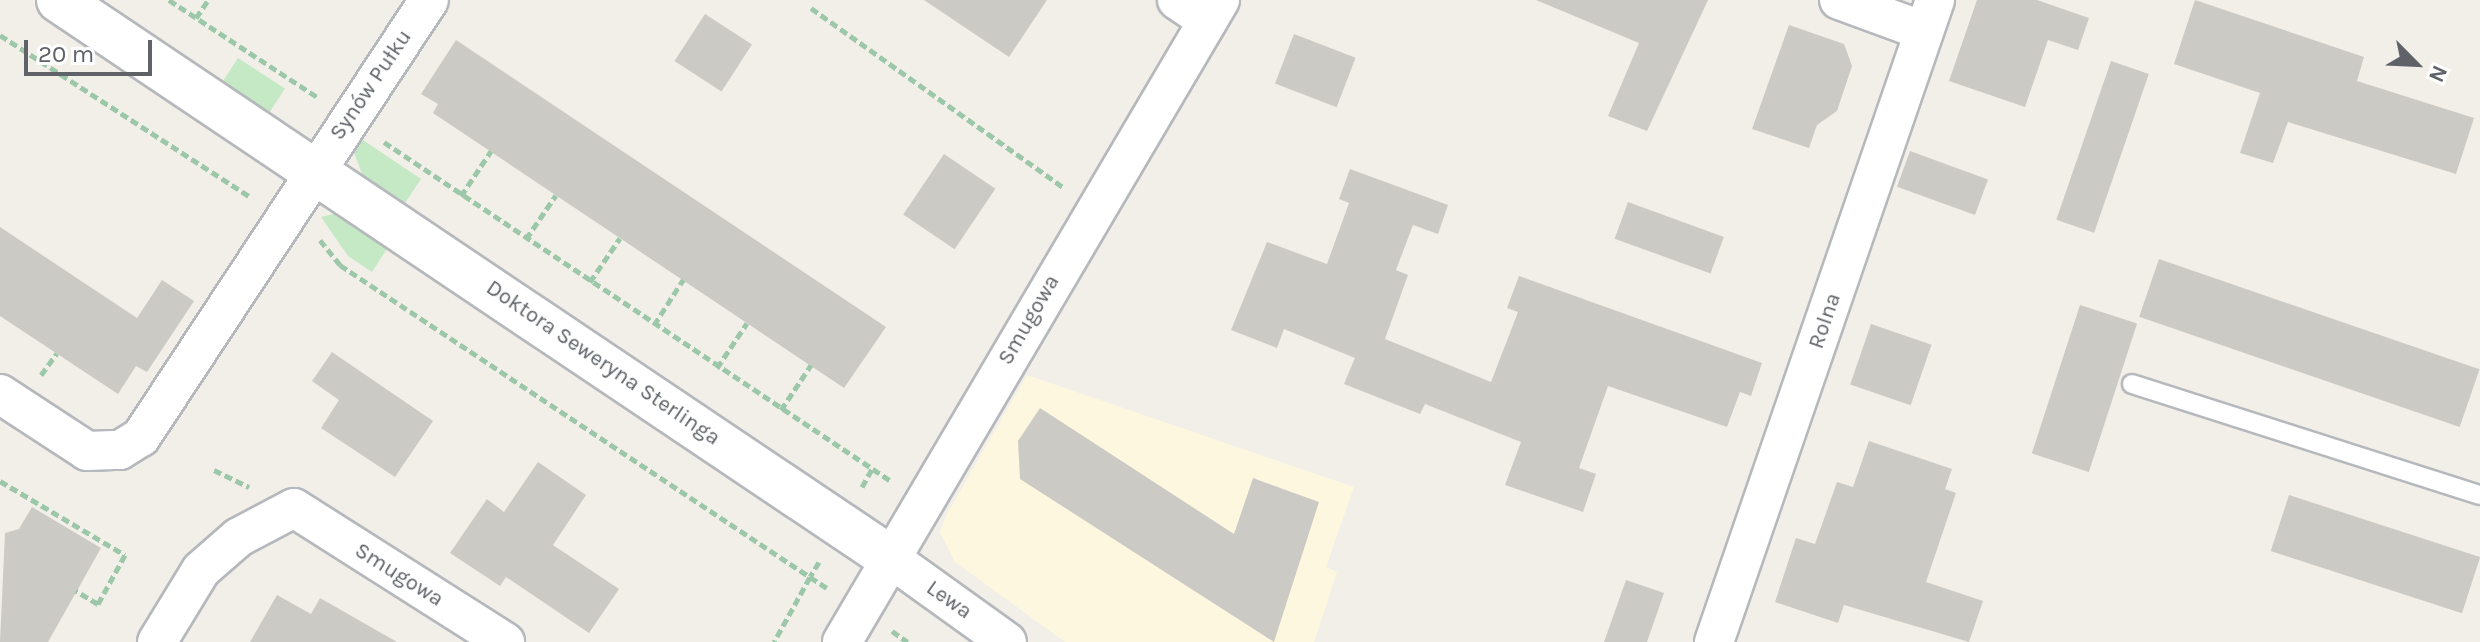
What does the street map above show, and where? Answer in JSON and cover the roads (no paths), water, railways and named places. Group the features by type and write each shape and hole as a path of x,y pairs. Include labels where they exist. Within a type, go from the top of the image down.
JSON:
{"street":[{"name":"Doktora Seweryna Sterlinga","path":"59,0 890,558"},
{"name":"Synów Pułku","path":"314,171 429,0"},
{"path":"1839,0 1930,16"},
{"name":"Smugowa","path":"842,642 890,558 1074,194 1202,7"},
{"name":"Rolna","path":"1714,642 1930,16"},
{"path":"0,394 87,451 120,450 141,437 288,221 314,171"},
{"name":"Smugowa","path":"157,642 201,570 239,537 294,508 505,642"},
{"name":"Lewa","path":"890,558 1007,642"}],"lane":[{"path":"2132,384 2480,495"}]}
